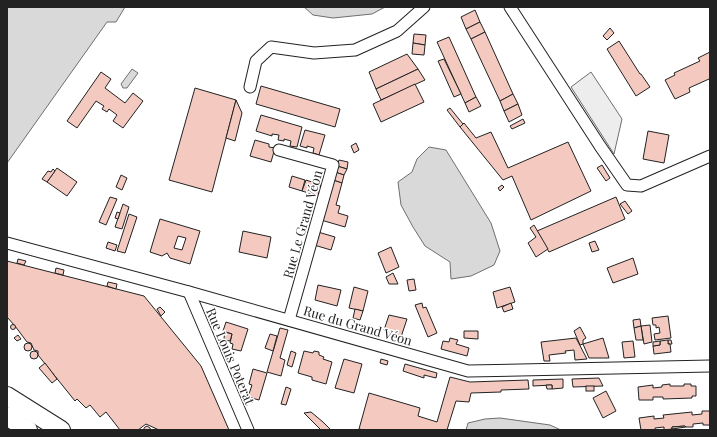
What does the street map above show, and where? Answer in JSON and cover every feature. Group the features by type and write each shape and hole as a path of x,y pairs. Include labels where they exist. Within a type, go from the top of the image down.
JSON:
{"main road":[{"path":"7,396 61,430"},
{"path":"7,416 28,430"}],"street":[{"path":"250,87 256,61 271,47 314,53 355,50 397,31 424,7"},
{"path":"510,7 627,185 641,186 710,156"},
{"name":"Rue Le Grand Véon","path":"280,150 333,165 289,320"},
{"name":"Rue du Grand Véon","path":"7,242 468,371 710,366"},
{"name":"Rue Louis Poterat","path":"189,292 248,430"}],"shaded area":[{"path":"7,7 125,7 116,22 107,22 7,163"},
{"path":"304,7 385,7 372,14 333,18 313,15"},
{"path":"132,69 138,73 127,88 123,88 121,84"},
{"path":"591,72 622,119 614,154 571,87"},
{"path":"429,147 446,150 491,223 500,251 494,265 471,276 451,279 450,262 425,246 401,205 398,182 412,172 417,159"},
{"path":"500,418 550,425 561,430 466,430 468,423 485,419"}],"building":[{"path":"475,10 480,22 466,29 461,17"},
{"path":"480,22 485,32 471,39 466,29"},
{"path":"610,28 614,33 607,40 603,36"},
{"path":"485,32 513,94 500,101 471,39"},
{"path":"414,34 426,35 425,45 413,43"},
{"path":"449,37 476,97 465,103 437,42"},
{"path":"619,41 650,87 636,96 607,49"},
{"path":"413,43 425,45 424,55 412,54"},
{"path":"710,52 710,81 709,79 689,88 690,92 675,99 665,80 675,75 674,73 700,61 698,58"},
{"path":"407,54 418,69 376,89 369,72"},
{"path":"444,59 461,94 454,97 438,61"},
{"path":"418,69 425,80 381,100 376,89"},
{"path":"101,72 111,79 105,88 125,103 133,93 143,101 123,128 113,121 117,115 109,109 107,112 102,109 104,106 96,101 77,128 67,121"},
{"path":"415,84 424,102 381,122 373,104"},
{"path":"261,86 340,109 335,127 256,104"},
{"path":"195,88 236,100 212,192 169,180"},
{"path":"513,94 518,104 504,111 500,101"},
{"path":"476,97 481,106 469,112 465,103"},
{"path":"236,100 242,113 235,141 226,138"},
{"path":"518,104 522,115 509,122 504,111"},
{"path":"450,108 463,124 460,127 447,110"},
{"path":"261,115 302,127 297,147 290,146 291,141 284,139 284,141 278,140 279,135 272,134 272,136 256,131"},
{"path":"523,119 525,123 512,129 510,126"},
{"path":"464,123 476,138 491,132 508,168 568,142 591,191 531,220 512,176 503,180 460,127"},
{"path":"305,130 325,135 319,155 313,153 314,148 300,146"},
{"path":"648,131 669,135 664,163 643,159"},
{"path":"255,140 269,144 269,147 275,148 271,162 250,156"},
{"path":"356,143 359,150 354,153 351,146"},
{"path":"339,160 348,162 347,169 337,166"},
{"path":"602,165 610,178 606,181 597,168"},
{"path":"337,166 347,169 344,175 335,172"},
{"path":"57,168 77,182 67,196 47,182"},
{"path":"53,169 55,171 47,182 42,179 48,171 51,172"},
{"path":"335,172 344,175 342,183 333,180"},
{"path":"121,175 127,178 122,190 116,187"},
{"path":"292,176 305,180 302,191 289,187"},
{"path":"306,180 321,185 318,196 302,191"},
{"path":"333,180 342,183 336,205 340,206 338,213 348,216 345,227 321,220"},
{"path":"502,185 504,187 500,191 498,188"},
{"path":"110,197 117,199 106,225 99,222"},
{"path":"616,197 625,219 549,252 537,231"},
{"path":"625,201 632,211 628,214 620,204"},
{"path":"123,204 129,207 122,229 115,227"},
{"path":"117,212 120,213 118,219 115,218"},
{"path":"129,214 137,217 125,253 117,251"},
{"path":"160,219 200,231 190,264 170,258 167,253 162,256 150,252","holes":["178,236 186,238 182,250 174,248"]},
{"path":"534,225 548,249 536,257 528,243 536,237 530,228"},
{"path":"243,231 271,237 267,258 239,252"},
{"path":"318,232 335,237 331,250 314,245"},
{"path":"595,241 599,250 592,252 589,243"},
{"path":"108,242 117,245 115,251 106,248"},
{"path":"391,247 399,267 386,273 378,253"},
{"path":"633,258 638,274 613,283 607,268"},
{"path":"18,259 26,261 24,265 17,263"},
{"path":"7,261 144,296 201,366 229,430 159,430 146,424 138,430 120,430 106,412 100,417 90,405 86,408 77,399 75,401 38,355 38,351 34,350 31,343 27,342 7,317"},
{"path":"56,268 64,270 63,275 55,273"},
{"path":"393,273 398,284 389,284 386,277"},
{"path":"414,279 416,290 409,291 407,280"},
{"path":"108,282 117,284 116,289 107,286"},
{"path":"318,285 341,290 337,306 315,300"},
{"path":"354,287 368,291 363,311 349,308"},
{"path":"510,287 515,302 497,308 493,292"},
{"path":"422,303 423,308 426,307 437,333 428,337 415,305"},
{"path":"511,303 513,309 504,312 502,307"},
{"path":"160,307 165,312 161,316 157,309"},
{"path":"355,309 363,311 360,320 353,318"},
{"path":"389,315 407,319 401,337 386,333 387,331 384,330"},
{"path":"668,316 671,338 655,340 654,334 660,333 659,327 656,328 656,325 653,325 652,318"},
{"path":"640,319 641,326 634,328 633,320"},
{"path":"226,322 248,329 241,351 232,349 233,344 230,343 232,334 223,331"},
{"path":"13,324 16,327 13,330 10,327"},
{"path":"650,325 652,342 644,344 641,326"},
{"path":"641,326 643,340 636,340 634,328"},
{"path":"580,327 586,338 583,340 583,344 580,345 574,331"},
{"path":"280,328 288,330 280,358 285,360 281,376 267,372"},
{"path":"464,331 478,331 478,339 464,338"},
{"path":"225,332 232,334 230,341 225,340"},
{"path":"270,334 277,336 273,351 265,348"},
{"path":"18,335 21,339 17,341 14,338"},
{"path":"450,338 458,340 456,344 469,348 467,356 441,349 443,341 449,342"},
{"path":"576,338 587,359 575,360 574,350 565,351 566,353 549,355 550,361 544,361 541,342"},
{"path":"603,338 609,358 589,358 583,344"},
{"path":"668,340 671,340 672,344 668,344"},
{"path":"668,340 671,352 654,354 653,346 660,345 660,341"},
{"path":"633,341 635,357 624,358 622,342"},
{"path":"660,341 660,345 653,346 653,342"},
{"path":"28,343 31,344 31,350 28,351 25,350 24,347 25,344"},
{"path":"34,351 37,352 37,358 34,359 31,358 30,355 31,352"},
{"path":"291,351 296,353 292,367 287,365"},
{"path":"304,351 313,353 314,351 319,352 319,355 324,357 323,359 332,362 326,384 312,380 312,377 298,373"},
{"path":"344,359 362,364 354,393 335,388"},
{"path":"381,359 388,361 387,365 380,363"},
{"path":"45,363 57,379 52,383 39,368"},
{"path":"405,364 437,373 436,378 424,375 424,378 403,371"},
{"path":"253,369 267,373 259,400 248,397 252,385 249,384"},
{"path":"450,377 470,382 528,380 529,389 471,393 469,402 456,401 447,430 359,429 369,393 420,408 418,416 437,422"},
{"path":"599,378 603,386 573,387 572,379"},
{"path":"563,379 563,388 552,389 552,385 533,386 533,380"},
{"path":"670,384 670,386 684,386 684,384 691,384 691,386 696,386 696,396 692,396 692,398 663,399 663,397 653,397 653,400 639,400 638,387 653,385 653,388"},
{"path":"546,385 552,385 552,389 547,389"},
{"path":"586,386 594,386 594,391 586,391"},
{"path":"286,387 291,389 286,405 281,404"},
{"path":"606,391 616,411 603,418 593,398"},
{"path":"702,411 710,411 710,425 703,425 703,423 693,424 693,427 672,427 672,429 664,430 664,427 655,428 655,430 641,430 639,418 654,416 654,419 664,418 663,415 692,412 692,415 702,414"},
{"path":"311,412 331,430 321,430 304,413"},
{"path":"147,426 151,430 143,430 145,427"},
{"path":"672,427 686,427 672,429"}]}
